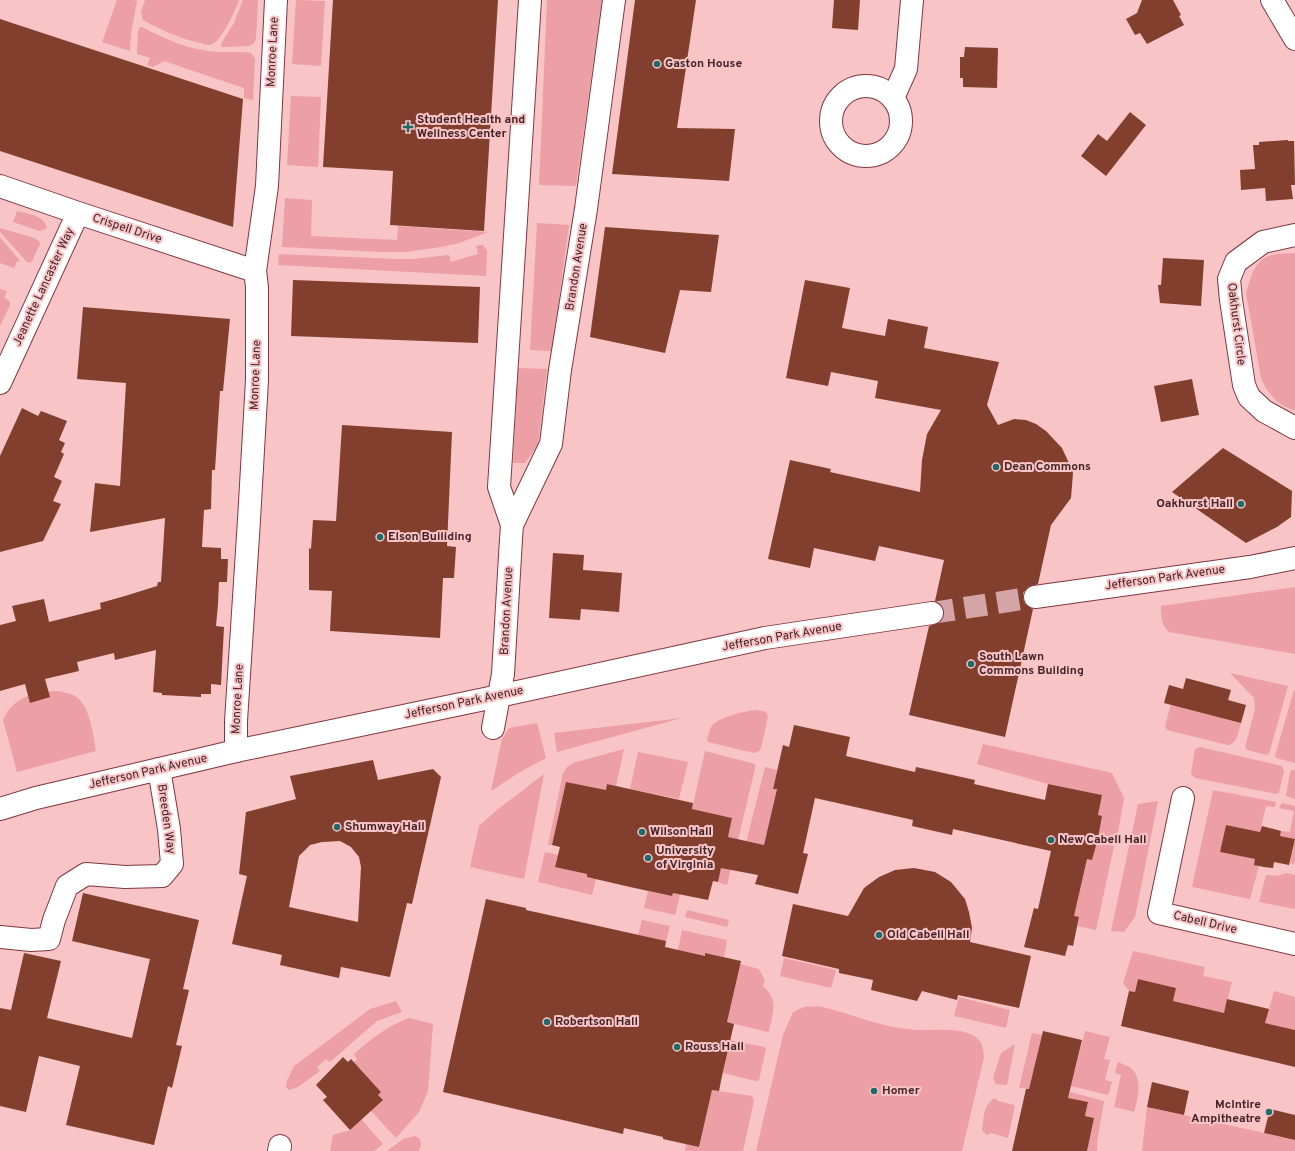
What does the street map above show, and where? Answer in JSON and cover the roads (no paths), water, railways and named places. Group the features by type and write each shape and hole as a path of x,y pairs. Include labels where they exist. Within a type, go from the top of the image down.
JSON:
{"street":[{"name":"Monroe Lane","path":"236,751 236,721 249,520 256,380 257,287 255,271 267,186 276,0"},
{"name":"Brandon Avenue","path":"512,525 499,487 530,0"},
{"name":"Brandon Avenue","path":"494,728 503,674 512,525 551,444 560,370 586,209 614,0"},
{"path":"893,98 906,69 912,0"},
{"path":"1272,0 1295,39"},
{"name":"Crispell Drive","path":"0,186 255,271"},
{"name":"Jeanette Lancaster Way","path":"0,383 78,213"},
{"name":"Oakhurst Circle","path":"1295,235 1263,242 1236,262 1229,279 1244,385 1249,397 1264,411 1295,428"},
{"name":"Jefferson Park Avenue","path":"1035,597 1250,567 1291,557"},
{"name":"Jefferson Park Avenue","path":"0,809 36,798 236,751 765,638 932,613"},
{"name":"Breeden Way","path":"0,937 31,940 49,939 54,920 67,886 86,874 125,877 162,876 172,864 169,829 159,769"},
{"name":"Cabell Drive","path":"1184,798 1159,913 1295,944"}],"tunnel":[{"path":"932,613 1035,597"}],"place":[{"name":"Gaston House","path":"657,64"},
{"name":"Student Health and Wellness Center","path":"408,127"},
{"name":"Dean Commons","path":"996,467"},
{"name":"Oakhurst Hall","path":"1241,504"},
{"name":"Elson Builiding","path":"380,537"},
{"name":"South Lawn Commons Building","path":"971,664"},
{"name":"Shumway Hall","path":"337,827"},
{"name":"Wilson Hall","path":"642,832"},
{"name":"New Cabell Hall","path":"1051,840"},
{"name":"University of Virginia","path":"648,858"},
{"name":"Old Cabell Hall","path":"879,935"},
{"name":"Robertson Hall","path":"547,1022"},
{"name":"Rouss Hall","path":"677,1047"},
{"name":"Homer","path":"874,1091"},
{"name":"McIntire Ampitheatre","path":"1269,1112"}]}
